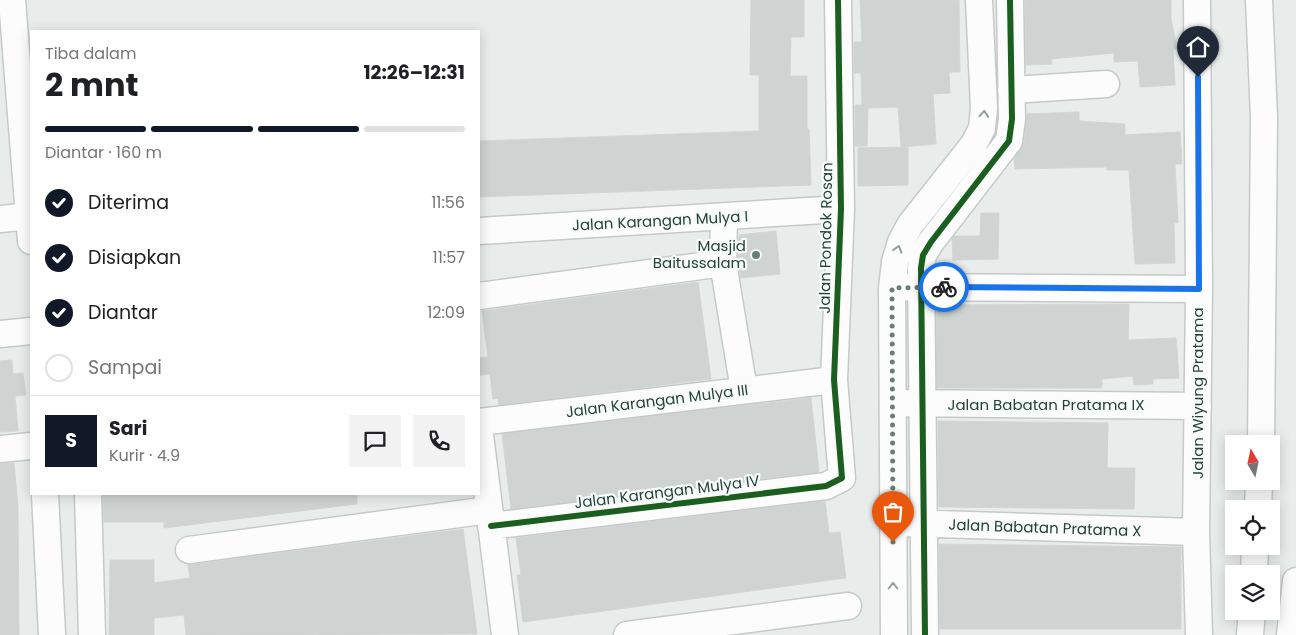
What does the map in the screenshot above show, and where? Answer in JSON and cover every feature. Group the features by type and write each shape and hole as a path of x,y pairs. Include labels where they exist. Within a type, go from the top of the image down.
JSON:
{"street":[{"path":"0,219 30,216 10,103 12,0"},
{"name":"Jalan Pondok Rosan","path":"838,0 841,209 834,380 843,476"},
{"path":"894,635 892,288 895,262 901,242 910,226 974,144 982,128 984,108 978,0"},
{"path":"925,635 920,287 923,255 1008,141 1012,119 1010,0"},
{"name":"Jalan Wiyung Pratama","path":"1197,0 1199,289 1196,532 1200,635"},
{"path":"1259,0 1264,138 1261,435"},
{"path":"1011,90 1106,84"},
{"name":"Jalan Karangan Mulya I","path":"480,231 724,218 841,209"},
{"path":"724,218 723,264 744,390"},
{"path":"480,296 723,264"},
{"path":"892,288 1199,289"},
{"path":"0,334 30,331"},
{"name":"Jalan Karangan Mulya III","path":"480,422 834,380"},
{"name":"Jalan Babatan Pratama IX","path":"893,403 1198,406"},
{"path":"480,435 505,635"},
{"path":"0,449 30,446"},
{"name":"Jalan Karangan Mulya IV","path":"189,550 490,518 826,486 836,483 843,476"},
{"path":"45,495 71,557 92,635"},
{"path":"52,635 88,495"},
{"name":"Jalan Babatan Pratama X","path":"893,523 1196,532"},
{"path":"1290,635 1296,581"},
{"path":"627,635 848,606"},
{"path":"1250,635 1251,620"}],"building":[{"path":"751,0 804,0 804,37 791,37 790,76 807,76 807,129 809,129 811,185 480,197 480,141 759,131 759,75 750,75"},
{"path":"860,0 959,0 960,72 949,72 950,93 933,94 936,144 901,147 898,107 868,108 867,146 855,146 855,105 862,105 861,73 854,73 854,42 862,42"},
{"path":"1025,0 1171,0 1171,19 1177,49 1173,49 1175,85 1140,87 1138,61 1114,62 1114,53 1051,59 1052,64 1026,65"},
{"path":"1079,112 1079,121 1125,124 1125,135 1180,132 1182,164 1175,164 1178,223 1174,223 1175,263 1135,264 1129,170 1107,170 1107,167 1015,169 1014,159 1024,143 1027,114"},
{"path":"908,147 908,185 858,186 858,148"},
{"path":"981,213 999,213 998,259 953,260 952,239 954,236 980,236"},
{"name":"Masjid Baitussalam","path":"776,231 780,274 741,278 738,262 739,235"},
{"path":"698,282 711,379 499,405 498,398 493,399 490,374 480,375 480,358 488,357 482,311"},
{"path":"1129,304 1128,340 1176,338 1179,378 1153,379 1153,384 1134,385 1133,376 1102,379 1102,388 937,388 936,305"},
{"path":"12,360 13,374 23,373 26,395 15,396 18,431 0,432 0,361"},
{"path":"811,398 819,472 511,509 502,434"},
{"path":"938,421 1108,423 1107,468 1135,468 1134,509 939,507"},
{"path":"14,463 18,507 19,635 0,635 0,464"},
{"path":"103,495 357,495 357,504 164,528 164,522 104,522"},
{"path":"825,501 829,533 840,532 846,578 523,622 517,575 521,575 516,538"},
{"path":"463,529 477,634 186,635 184,615 154,618 154,635 109,635 110,560 154,560 154,583 190,578 188,565"},
{"path":"939,544 1181,547 1181,629 940,629"}],"cycle path":[{"path":"491,526 826,486 842,478 834,380 841,209 838,0"},
{"path":"925,635 921,268 923,255 931,242 1009,141 1012,119 1010,0"}],"way so far":[{"path":"893,542 892,288 944,287"}],"place":[{"name":"Masjid Baitussalam","path":"756,255"}],"route":[{"path":"944,287 1199,289 1198,77"}]}
